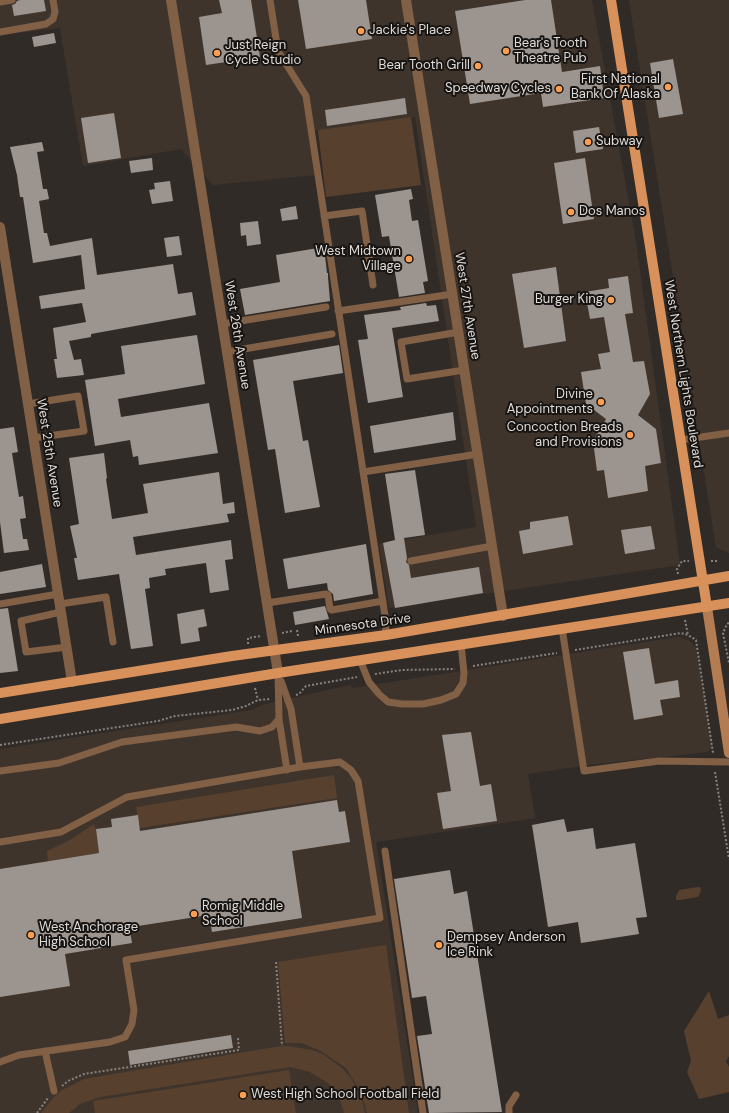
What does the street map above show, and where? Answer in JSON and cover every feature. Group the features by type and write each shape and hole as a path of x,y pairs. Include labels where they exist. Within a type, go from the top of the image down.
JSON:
{"main road":[{"name":"West Northern Lights Boulevard","path":"611,0 729,753"},
{"name":"Minnesota Drive","path":"0,693 274,650 386,635 729,576"},
{"path":"0,719 278,673 729,603"}],"street":[{"name":"West 26th Avenue","path":"171,0 278,673"},
{"name":"West 27th Avenue","path":"406,0 503,616"},
{"name":"West 25th Avenue","path":"0,227 72,682"}],"lane":[{"path":"0,2 12,0"},
{"path":"0,32 46,24 52,19 55,12 53,0"},
{"path":"270,0 278,51 306,96 383,602 386,635"},
{"path":"324,216 362,211 373,285"},
{"path":"338,311 452,294"},
{"path":"222,324 326,307"},
{"path":"459,332 401,342 407,379 464,370"},
{"path":"226,352 332,334"},
{"path":"28,404 78,396 84,431 34,438"},
{"path":"680,440 729,433"},
{"path":"363,472 478,454"},
{"path":"411,561 492,546"},
{"path":"267,604 326,594 328,595 330,609 332,610 383,602"},
{"path":"0,604 60,604 106,597 113,642"},
{"path":"60,604 21,621 26,652 67,647"},
{"path":"562,628 584,771 659,761 729,762"},
{"path":"360,660 366,676 379,694 388,702 423,704 441,700 456,694 463,683 464,668 461,644"},
{"path":"278,673 280,719 287,770"},
{"path":"278,673 291,709 300,768"},
{"path":"0,771 60,763 122,742 236,727 260,731 272,727 280,719"},
{"path":"0,842 61,832 127,797 340,762 351,770 358,781 380,918 126,960 134,1010 132,1024 125,1037 110,1042 19,1055 0,1062"},
{"path":"385,851 423,1113"},
{"path":"45,1051 54,1091"},
{"path":"509,1113 509,1106 516,1095"}],"path":[{"path":"680,584 677,569 682,561"},
{"path":"684,610 688,635"},
{"path":"729,623 726,624 723,633 729,663"},
{"path":"299,694 306,686 402,670 464,668 681,634 688,635 696,640 712,748"},
{"path":"0,745 175,716 232,710 246,706 258,700 268,699"},
{"path":"715,772 729,859"},
{"path":"276,962 282,1046"},
{"path":"37,1113 54,1091 68,1081 84,1074 239,1050 238,1038"}],"shaded area":[{"path":"0,0 592,0 636,242 680,565 389,608 379,544 476,527 415,117 310,131 316,175 213,185 181,149 83,166 60,28 0,35"},
{"path":"629,0 729,0 729,553 716,547"},
{"path":"411,117 421,185 326,197 318,130"},
{"path":"678,637 688,640 696,648 713,747 707,752 588,765 528,774 535,818 376,842 418,1113 0,1113 0,749 252,710 262,705 350,685 353,688"},
{"path":"334,775 337,798 140,828 136,807"},
{"path":"94,824 99,853 48,861 47,851 70,840"},
{"path":"700,887 701,891 698,897 676,900 679,890"},
{"path":"386,945 409,1113 367,1113 361,1093 346,1068 321,1051 302,1043 285,1043 278,962"},
{"path":"709,991 718,1019 729,1015 729,1056 726,1061 729,1067 729,1092 699,1099 687,1072 691,1061 684,1031"},
{"path":"288,1046 312,1050 323,1054 343,1069 351,1078 357,1089 362,1100 365,1113 344,1113 340,1100 328,1083 310,1072 290,1067 100,1097 80,1104 69,1113 41,1113 53,1098 62,1090 84,1079"},
{"name":"West High School Football Field","path":"289,1070 296,1113 95,1113 93,1101"}],"building":[{"path":"20,0 44,0 46,11 14,16 12,5"},
{"path":"219,0 251,0 260,57 206,65 199,17 222,13"},
{"path":"298,0 366,0 372,39 306,49"},
{"path":"525,0 551,0 562,72 600,66 604,98 543,107 541,93 470,104 455,11"},
{"path":"54,33 56,43 34,47 32,37"},
{"path":"673,59 683,114 659,118 650,63"},
{"path":"405,98 407,114 327,126 325,110"},
{"path":"114,113 121,158 88,163 81,118"},
{"name":"Subway","path":"599,127 603,149 576,153 573,131"},
{"path":"42,142 44,151 37,152 43,189 47,189 49,199 39,201 44,233 47,233 50,246 92,238 97,275 173,264 178,294 192,292 196,315 91,334 91,337 69,341 74,360 81,359 84,375 57,378 54,359 57,359 53,328 86,322 82,303 41,309 39,296 85,289 81,255 33,263 23,197 20,197 17,175 10,147"},
{"path":"152,158 153,170 131,173 129,161"},
{"path":"585,158 594,219 563,224 554,163"},
{"path":"170,181 173,201 152,204 149,190 155,189 154,183"},
{"name":"West Midtown Village","path":"411,189 413,199 409,200 412,221 418,220 428,281 423,282 425,293 399,297 389,236 382,237 375,195"},
{"path":"296,206 298,219 282,221 280,209"},
{"path":"258,221 261,244 247,246 246,235 241,236 240,223"},
{"path":"179,236 182,255 167,257 164,238"},
{"path":"324,247 330,301 245,315 240,289 280,282 276,255"},
{"path":"556,267 566,341 524,348 512,274"},
{"path":"628,276 633,313 625,314 633,362 644,361 650,394 638,415 656,429 661,463 645,466 648,491 608,498 604,470 597,471 593,441 606,419 586,404 581,372 601,369 598,354 610,352 604,317 590,319 585,292 609,288 608,279"},
{"path":"426,303 427,306 436,305 439,321 392,328 403,397 368,403 358,340 368,339 364,315 401,310 400,307"},
{"path":"197,335 205,384 118,399 121,417 209,403 218,453 139,465 138,456 133,457 130,440 95,446 85,380 125,374 121,346"},
{"path":"339,345 343,373 293,381 303,441 308,440 320,507 285,513 275,449 268,450 253,360"},
{"path":"453,412 456,440 374,453 370,426"},
{"path":"14,427 18,452 12,453 19,497 23,496 26,518 20,519 23,539 27,539 29,550 4,553 0,522 0,429"},
{"path":"104,453 112,519 148,513 143,484 219,472 223,504 234,502 235,513 227,514 229,522 133,537 136,555 231,540 233,559 225,560 229,590 210,593 206,563 165,569 166,575 149,578 150,588 145,589 153,646 131,649 119,574 78,580 74,558 77,558 70,526 79,524 69,458"},
{"path":"415,470 425,535 404,538 407,558 406,562 409,565 411,578 479,567 483,593 395,608 383,543 395,540 385,474"},
{"path":"568,516 573,545 523,554 519,531 530,529 530,522"},
{"path":"651,526 655,549 625,554 621,530"},
{"path":"366,544 373,594 334,601 333,594 328,590 327,583 288,589 283,559"},
{"path":"42,564 46,587 0,594 0,572"},
{"path":"325,606 329,619 295,625 293,612"},
{"path":"8,608 18,671 0,673 0,609"},
{"path":"204,609 207,626 198,628 200,641 181,644 177,614"},
{"path":"649,648 655,684 678,680 680,697 660,700 663,715 634,720 623,652"},
{"path":"471,732 480,786 491,784 497,821 443,829 437,793 451,791 442,735"},
{"name":"Romig Middle School","path":"337,800 339,812 345,811 350,842 292,851 302,918 212,932 209,915 138,926 138,930 130,931 132,943 65,954 70,986 0,997 0,869 99,853 96,829 112,827 111,819 138,815 140,831"},
{"path":"564,819 567,832 593,828 596,849 635,843 647,917 636,918 639,934 581,943 578,922 548,927 532,825"},
{"name":"Dempsey Anderson Ice Rink","path":"450,870 454,894 467,891 502,1112 429,1113 417,1036 432,1034 426,996 412,998 394,879"},
{"path":"231,1035 233,1048 130,1065 128,1051"}],"place":[{"name":"Jackie's Place","path":"361,31"},
{"name":"Bear's Tooth Theatre Pub","path":"506,51"},
{"name":"Just Reign Cycle Studio","path":"217,53"},
{"name":"Bear Tooth Grill","path":"478,66"},
{"name":"First National Bank Of Alaska","path":"668,87"},
{"name":"Speedway Cycles","path":"559,89"},
{"name":"Subway","path":"588,142"},
{"name":"Dos Manos","path":"571,212"},
{"name":"West Midtown Village","path":"409,259"},
{"name":"Burger King","path":"611,300"},
{"name":"Divine Appointments","path":"601,402"},
{"name":"Concoction Breads and Provisions","path":"630,435"},
{"name":"Romig Middle School","path":"194,914"},
{"name":"West Anchorage High School","path":"31,935"},
{"name":"Dempsey Anderson Ice Rink","path":"439,945"},
{"name":"West High School Football Field","path":"243,1095"}]}
